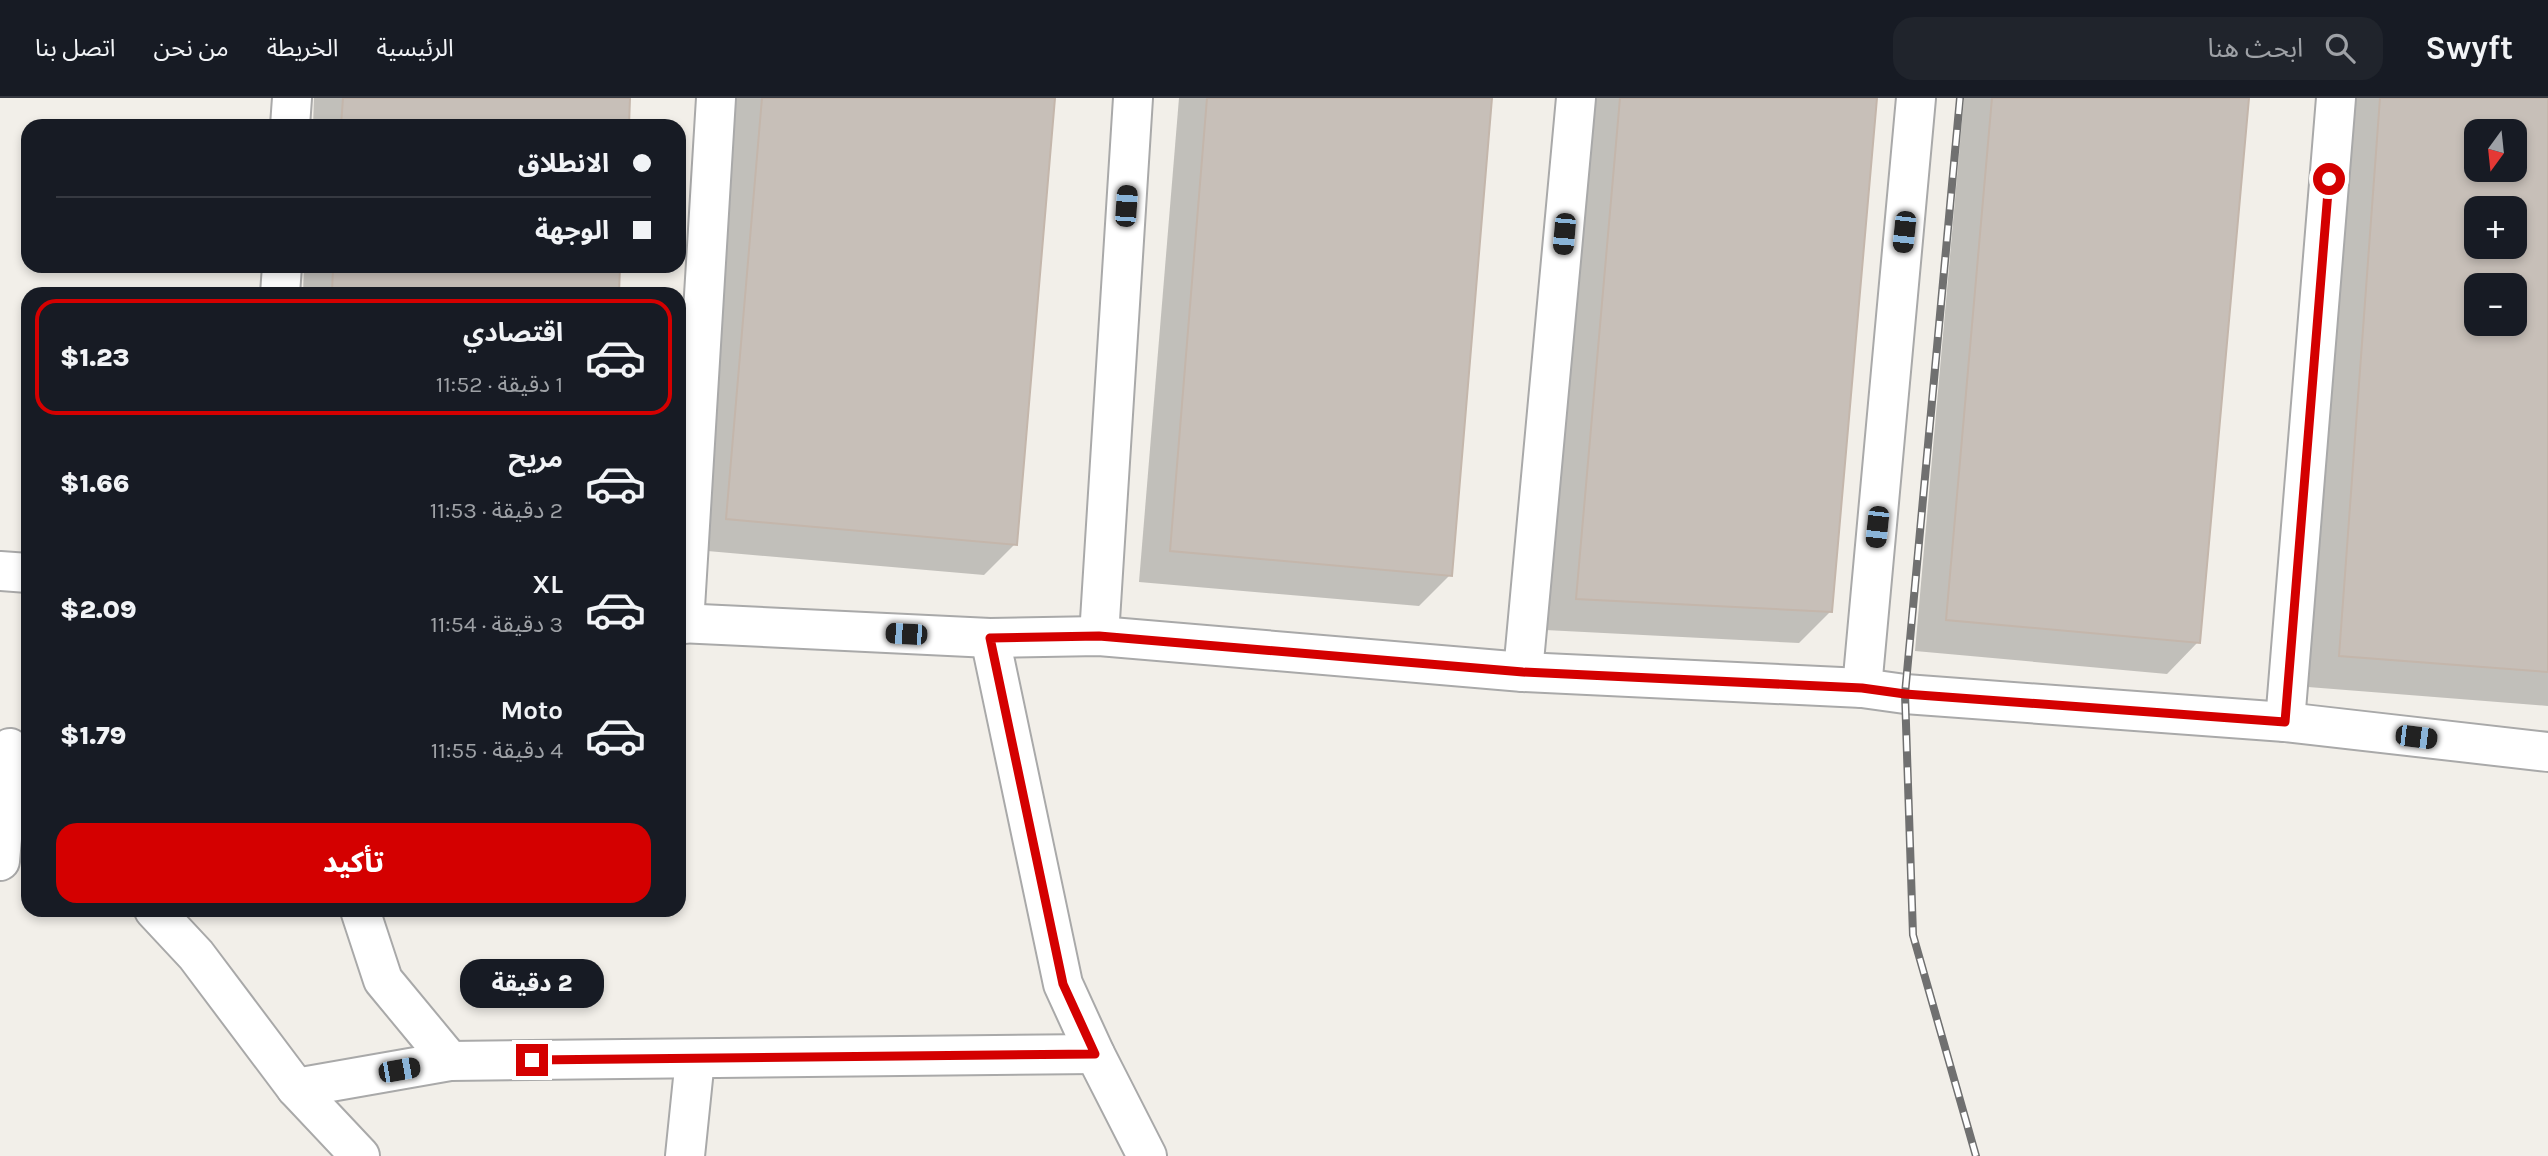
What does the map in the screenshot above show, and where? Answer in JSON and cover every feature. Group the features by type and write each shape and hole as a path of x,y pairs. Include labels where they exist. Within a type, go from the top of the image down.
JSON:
{"street":[{"path":"290,119 292,98"},
{"path":"686,548 716,98"},
{"path":"1099,636 1133,98"},
{"path":"1523,672 1576,98"},
{"path":"1862,688 1916,98"},
{"path":"2285,722 2336,98"},
{"path":"0,571 21,572"},
{"path":"686,623 990,638 1099,636 1523,672 1862,688 1905,694 2285,722 2548,752"},
{"path":"990,638 1063,984 1147,1156"},
{"path":"0,861 13,750"},
{"path":"161,917 196,955 296,1088 360,1156"},
{"path":"362,917 383,980 450,1061"},
{"path":"296,1088 450,1061 1095,1054"},
{"path":"685,1156 695,1059"}],"building":[{"path":"343,98 630,98 629,119 342,119"},
{"path":"762,98 1055,98 1017,545 726,519"},
{"path":"1207,98 1492,98 1452,576 1170,551"},
{"path":"1620,98 1877,98 1832,612 1576,599"},
{"path":"1992,98 2249,98 2200,643 1946,620"},
{"path":"2380,98 2548,98 2548,672 2339,656"},
{"path":"333,273 620,273 619,287 332,287"}],"railway":[{"path":"1960,98 1905,694 1913,935 1976,1156"}],"route":[{"path":"532,1060 1095,1054 1063,984 990,638 1099,636 1523,672 1862,688 1905,694 2285,722 2329,179"}]}
